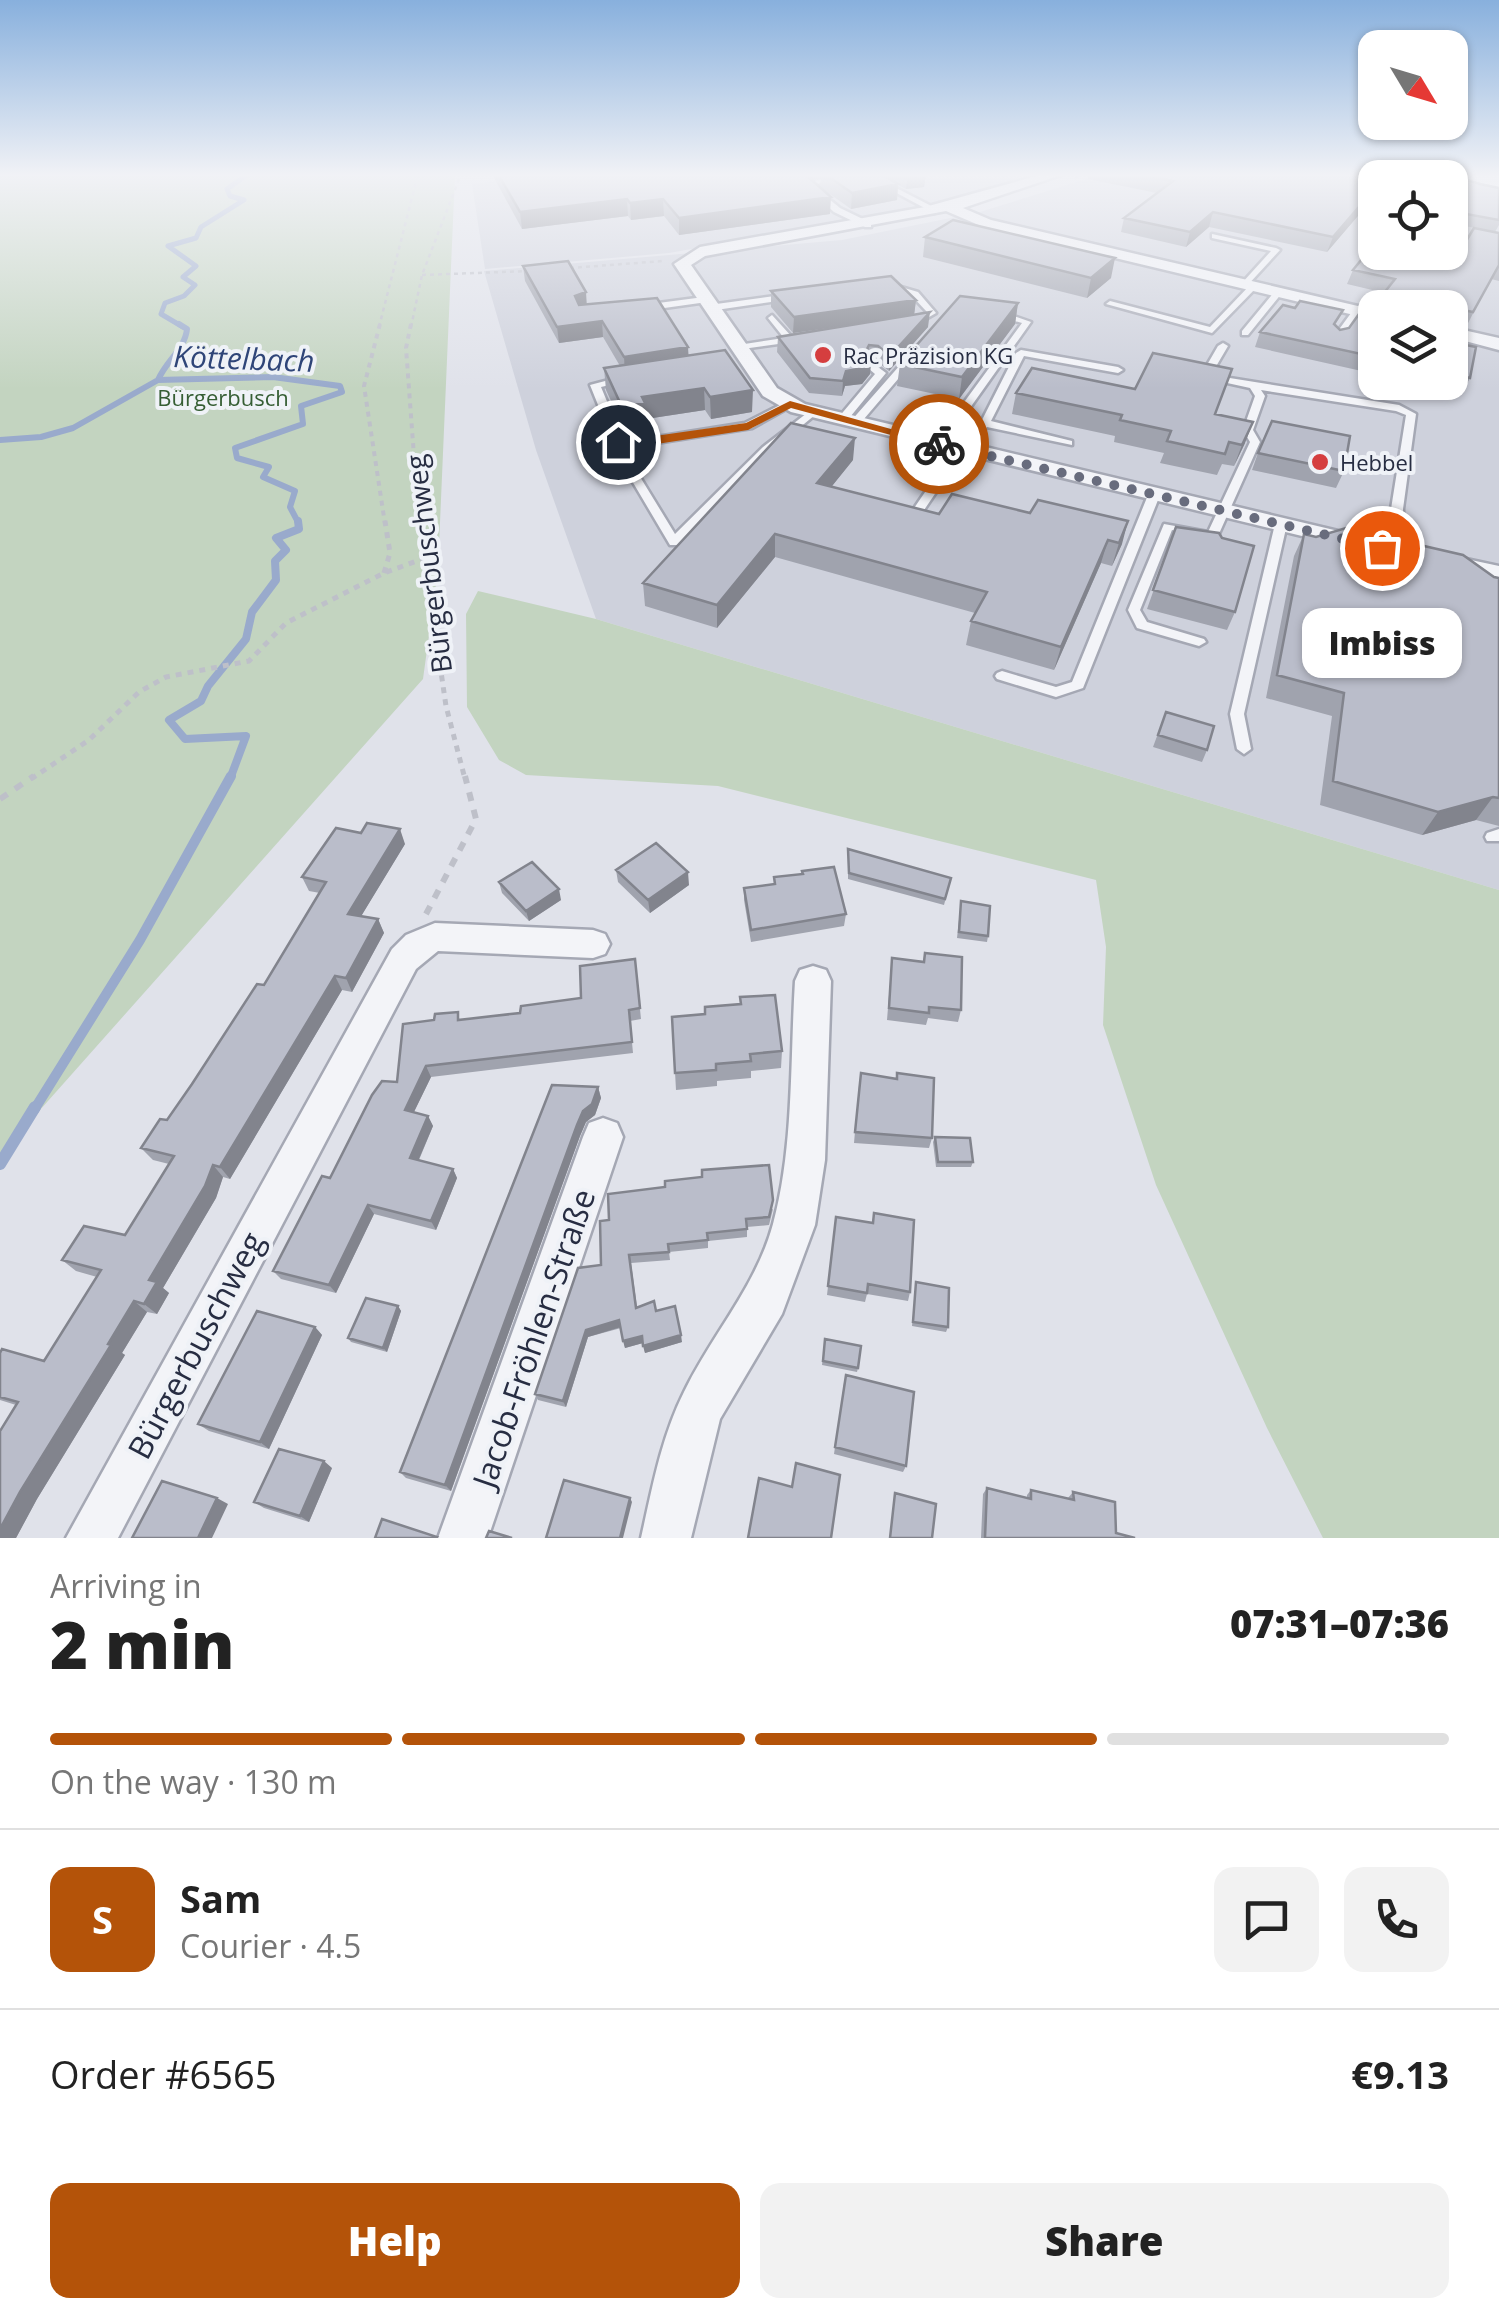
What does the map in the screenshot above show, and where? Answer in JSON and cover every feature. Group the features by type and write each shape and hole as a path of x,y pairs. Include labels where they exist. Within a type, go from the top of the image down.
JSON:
{"street":[{"path":"735,246 686,259 684,271 739,357 770,392 801,409 1398,552 1499,572"},
{"path":"1081,246 1358,311"},
{"path":"1468,336 1499,344"},
{"path":"418,945 435,938 593,944"},
{"name":"Bürgerbuschweg","path":"91,1538 404,959 418,945"},
{"path":"666,1538 687,1445 701,1407 766,1298 794,1224 805,1160 814,982"},
{"name":"Jacob-Fröhlen-Straße","path":"463,1538 603,1137"}],"lane":[{"path":"1110,304 1212,330 1276,250 1258,246"},
{"path":"880,285 901,286 915,294 932,313 925,319 903,323"},
{"path":"1244,333 1278,293"},
{"path":"634,309 802,295"},
{"path":"916,514 949,447 1026,322 991,312"},
{"path":"772,318 790,340"},
{"path":"1337,339 1358,320"},
{"path":"739,357 804,338"},
{"path":"1204,377 1223,346"},
{"path":"848,422 915,353"},
{"path":"949,447 985,423 1021,353 1118,370"},
{"path":"848,422 881,373 872,366"},
{"path":"1189,374 1399,408 1411,414 1397,509 1398,552"},
{"path":"634,378 595,385 618,442 624,445 748,426 801,409"},
{"path":"1199,642 1142,625 1134,610 1168,526 1212,536 1254,442 1248,430 1260,396 1253,386"},
{"path":"630,469 674,542 767,449 801,409"},
{"path":"985,423 1068,442"},
{"path":"1002,676 1056,692 1078,685 1154,495"},
{"path":"1244,749 1236,714 1281,524"}],"path":[{"path":"384,573 390,553 364,386 400,246"},
{"name":"Bürgerbuschweg","path":"418,945 419,927 476,820 446,706 422,559 406,348 422,275 433,246"},
{"path":"567,268 686,259"},
{"path":"422,275 532,271"},
{"path":"0,799 89,740 140,692 166,677 249,661 286,623 384,573 422,559"}],"shaded area":[{"path":"481,246 709,246 669,253 485,269"},
{"path":"775,246 1358,246 1358,270 1468,270 1468,246 1499,246 1499,890 596,619 536,450 484,271"}],"green space":[{"name":"Bürgerbusch","path":"0,246 452,246 438,569 423,679 0,1155"},
{"path":"478,591 596,619 1499,890 1499,1538 1323,1538 1267,1428 1156,1185 1103,1025 1106,947 1096,880 718,786 526,775 499,760 467,707 466,614"}],"building":[{"path":"961,246 1063,246 1115,258 1091,278"},
{"path":"1468,246 1499,246 1499,265 1473,312 1468,311 1468,290 1386,290 1395,279 1353,270 1358,264 1358,270 1468,270"},
{"path":"568,261 586,292 575,296 579,305 657,298 688,347 624,357 602,321 557,327 523,266"},
{"path":"891,276 916,300 794,317 771,291"},
{"path":"960,296 1018,303 962,377 900,364"},
{"path":"1300,301 1343,310 1334,324 1340,330 1349,328 1358,315 1358,353 1260,332 1283,305 1295,308"},
{"path":"930,312 890,356 878,346 869,345 865,353 871,359 863,368 846,371 843,381 810,378 778,337"},
{"path":"1468,345 1476,347 1468,378"},
{"path":"725,350 753,390 710,397 704,388 642,397 645,403 622,407 604,368"},
{"path":"1153,353 1232,369 1215,414 1253,422 1242,445 1229,442 1225,454 1167,441 1171,431 1120,420 1122,415 1016,393 1032,368 1135,389"},
{"path":"1272,421 1350,436 1344,471 1258,453"},
{"path":"791,423 855,438 817,483 939,514 952,494 1030,513 1038,500 1128,521 1119,543 1108,540 1061,647 971,621 987,592 775,534 717,605 643,583"},
{"path":"1176,527 1219,533 1222,538 1254,546 1235,612 1153,590"},
{"path":"1346,528 1463,555 1499,578 1499,798 1438,812 1333,781 1344,693 1277,675 1304,534 1316,537"},
{"path":"1166,712 1214,726 1207,750 1158,735"},
{"path":"367,823 400,829 348,914 378,919 346,978 335,976 220,1167 213,1165 205,1186 149,1280 157,1282 144,1304 134,1301 0,1529 0,1431 18,1402 0,1397 2,1349 44,1361 101,1270 62,1260 84,1226 125,1235 174,1156 141,1148 160,1119 167,1120 257,984 264,985 326,882 302,877 336,828 361,833"},
{"path":"656,843 688,872 648,900 616,870"},
{"path":"848,849 951,878 945,899 849,873"},
{"path":"532,862 559,889 526,911 499,882"},
{"path":"834,867 846,914 751,930 744,888 775,884 774,877"},
{"path":"961,901 990,906 988,936 959,932"},
{"path":"925,953 962,957 961,1010 929,1007 929,1013 889,1008 892,958 924,962"},
{"path":"635,959 640,1008 629,1010 632,1042 426,1066 405,1110 428,1116 410,1158 453,1169 431,1221 368,1205 329,1285 273,1271 322,1176 330,1178 372,1095 382,1081 397,1082 403,1024 434,1020 435,1014 458,1012 458,1020 520,1013 521,1006 581,998 580,966"},
{"path":"775,995 782,1051 750,1054 751,1061 716,1064 716,1070 675,1073 672,1017 705,1014 705,1007 741,1004 740,997"},
{"path":"861,1073 897,1079 897,1073 934,1078 932,1138 855,1132"},
{"path":"552,1085 598,1087 577,1125 445,1485 400,1472"},
{"path":"935,1137 970,1138 973,1162 938,1162"},
{"path":"769,1165 773,1200 769,1217 746,1219 747,1229 707,1233 708,1240 668,1244 669,1252 629,1255 636,1308 654,1301 656,1311 675,1306 681,1335 643,1346 642,1336 623,1341 619,1320 586,1330 563,1401 535,1394 578,1268 601,1265 600,1221 609,1220 608,1194 665,1187 665,1181 702,1177 702,1170"},
{"path":"874,1213 914,1220 910,1292 868,1284 867,1293 828,1286 836,1217 873,1223"},
{"path":"916,1282 949,1288 948,1327 913,1322"},
{"path":"366,1298 398,1306 383,1348 348,1338"},
{"path":"257,1311 315,1327 260,1442 198,1424"},
{"path":"825,1339 861,1346 858,1368 823,1361"},
{"path":"846,1375 914,1392 906,1466 835,1447"},
{"path":"279,1449 324,1461 300,1516 254,1502"},
{"path":"796,1463 840,1475 831,1538 748,1538 759,1478 792,1487"},
{"path":"564,1480 630,1498 620,1538 546,1538"},
{"path":"162,1481 217,1498 198,1538 132,1538"},
{"path":"987,1488 1031,1499 1031,1490 1074,1500 1073,1492 1115,1502 1116,1533 1135,1538 985,1538"},
{"path":"895,1493 936,1504 932,1538 890,1538"},
{"path":"382,1519 437,1537 375,1538"},
{"path":"489,1531 512,1538 486,1538"}],"waterway":[{"name":"Köttelbach","path":"169,246 196,266 183,277 195,285 184,296 165,303 161,314 183,327"},
{"name":"Köttelbach","path":"158,380 186,336 187,329 179,324"},
{"name":"Köttelbach","path":"158,380 273,377 340,386 342,392 301,406 303,424 235,448 237,458 269,467 263,477 295,491 290,507 298,522"},
{"path":"0,440 41,437 73,428 158,380"},
{"name":"Köttelbach","path":"230,779 246,736 185,739 169,720 201,701 208,686 246,639 252,612 276,580 275,561 286,550 276,538 299,529 298,522"},
{"name":"Köttelbach","path":"34,1110 140,940 231,776"},
{"name":"Köttelbach","path":"0,1164 35,1107"}],"way so far":[{"path":"939,444 1382,548"}],"place":[{"name":"Rac Präzision KG","path":"823,355"},
{"name":"Hebbel","path":"1320,462"},
{"name":"Imbiss","path":"1382,548"}],"route":[{"path":"618,442 624,445 748,426 790,404 939,444"}]}
